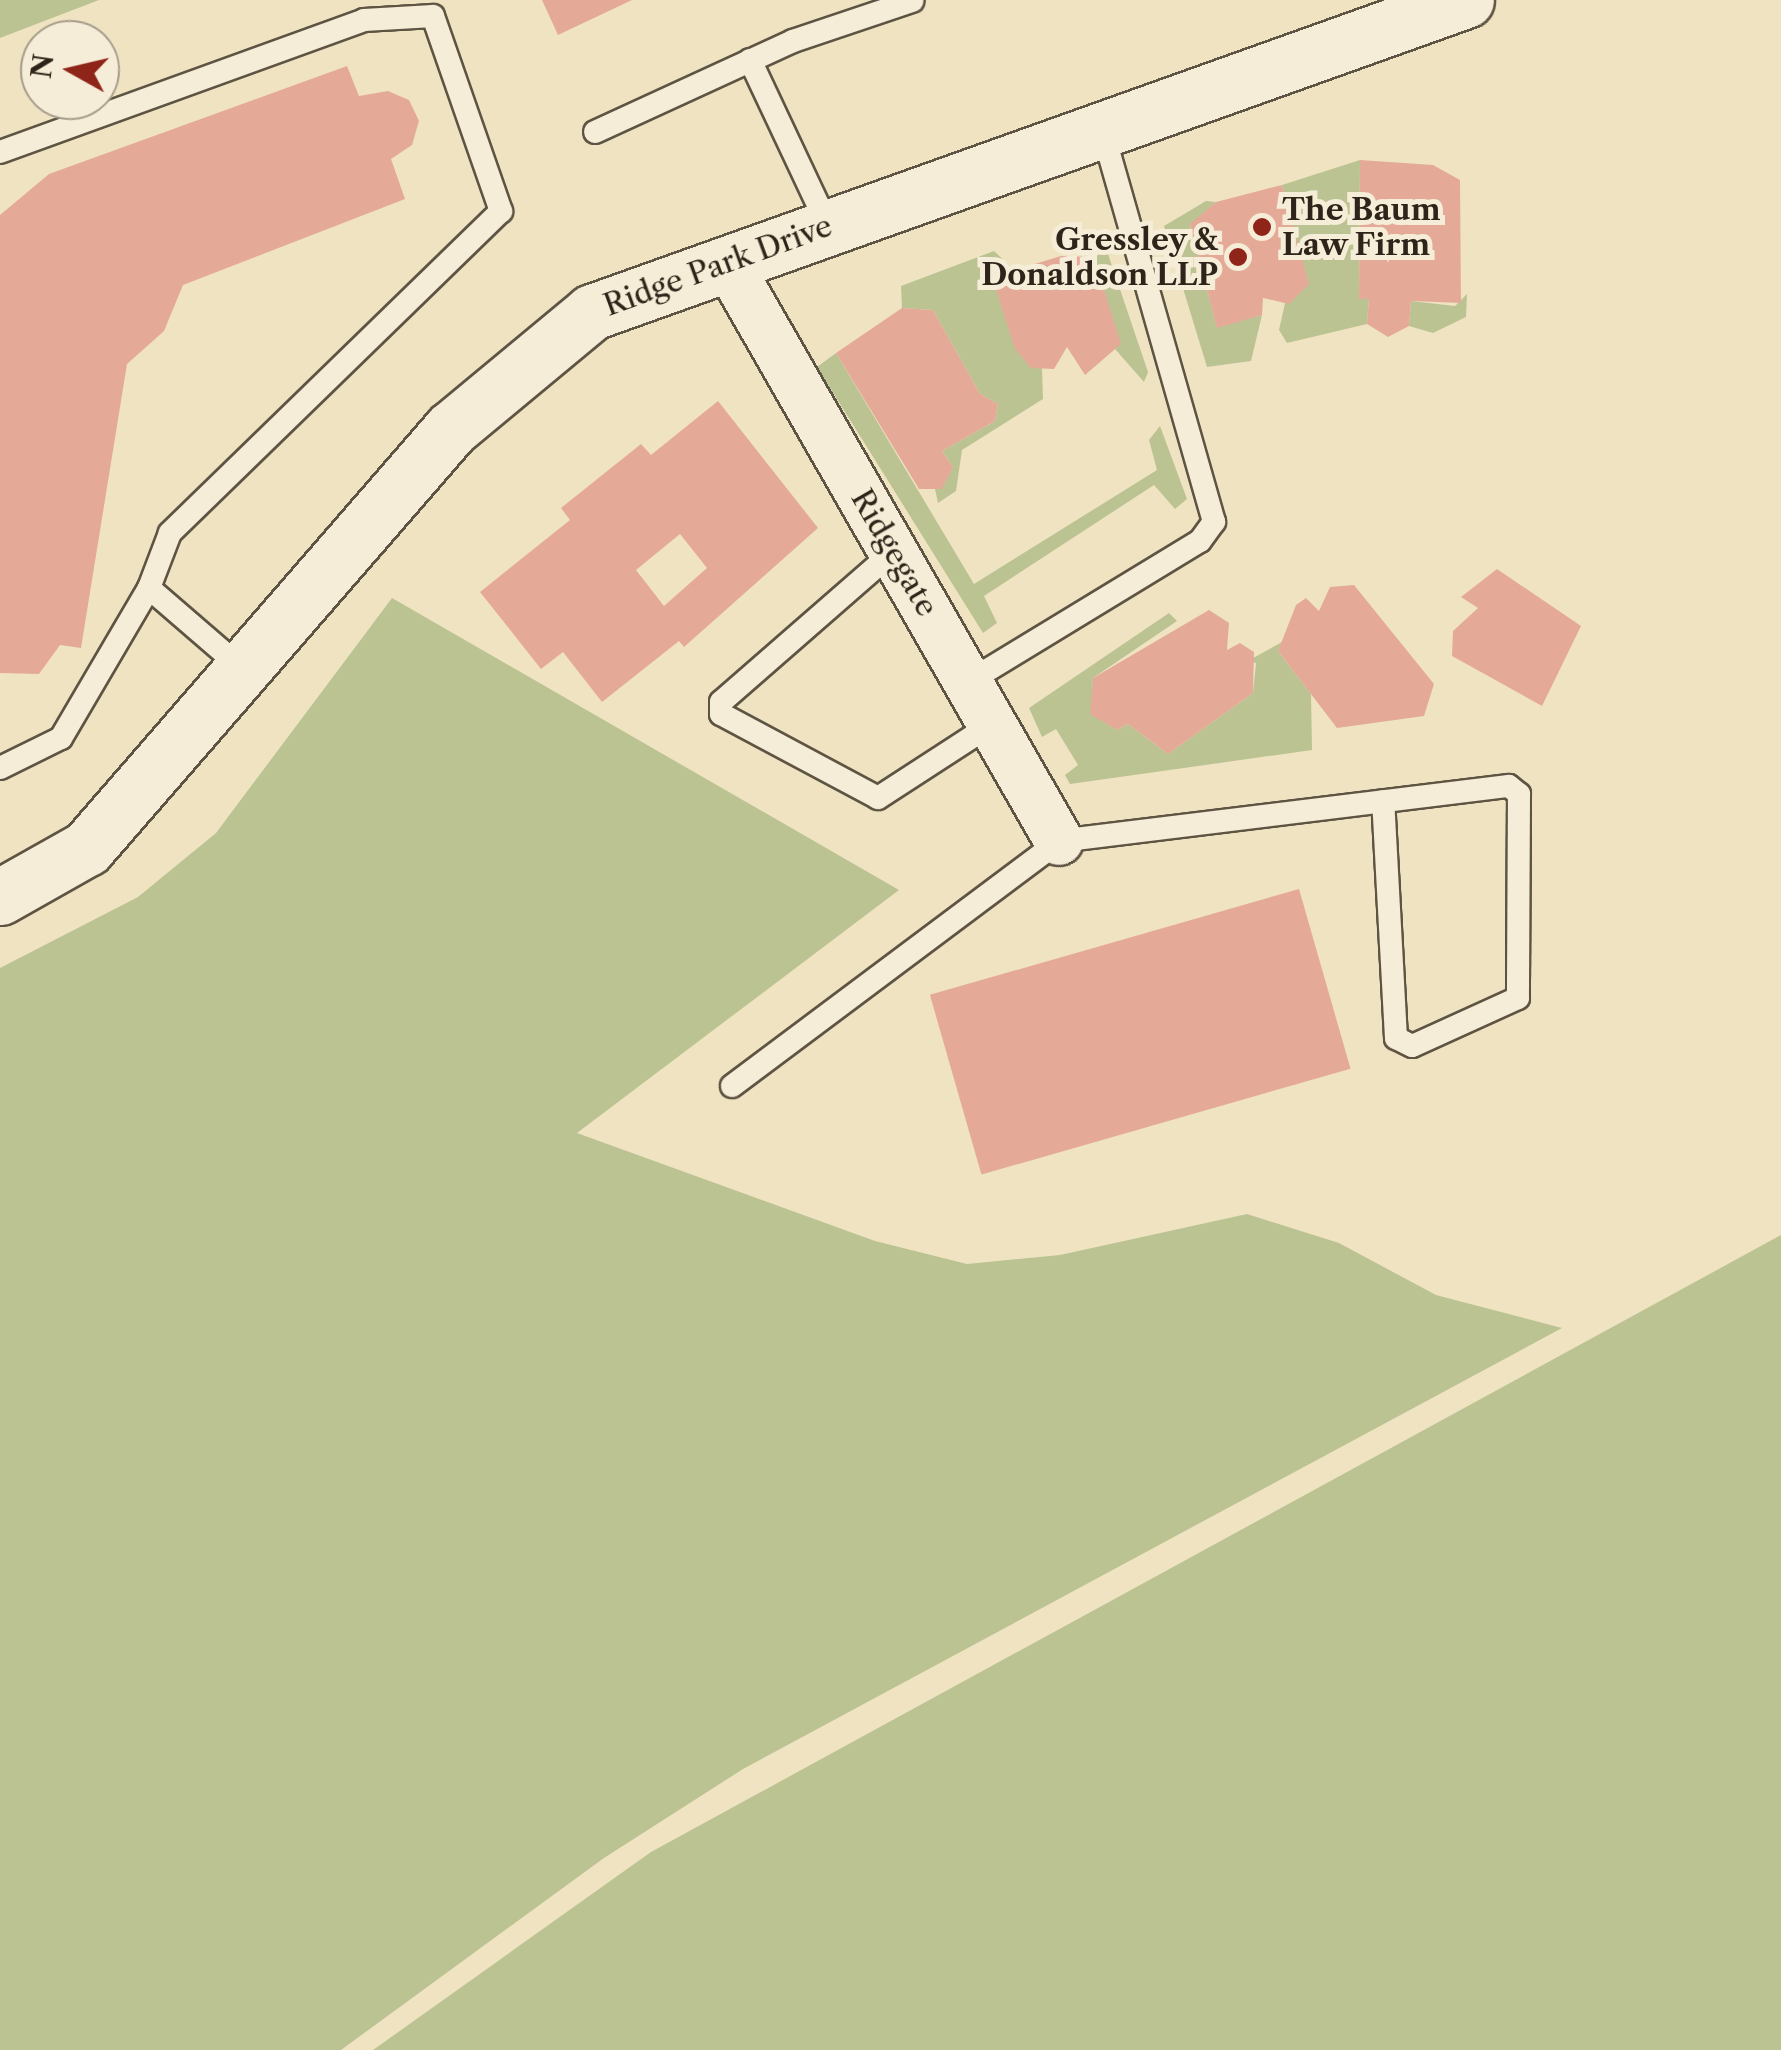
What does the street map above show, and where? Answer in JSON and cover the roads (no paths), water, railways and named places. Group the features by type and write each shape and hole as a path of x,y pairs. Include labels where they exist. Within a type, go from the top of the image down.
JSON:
{"street":[{"name":"Ridge Park Drive","path":"0,897 87,848 451,429 592,312 1101,125 1466,0"},
{"name":"Ridgegate","path":"728,264 1059,841"}],"lane":[{"path":"596,132 750,60 912,1"},
{"path":"0,152 364,20 433,16 501,212 170,533 149,588 61,738 0,768"},
{"path":"750,60 828,226"},
{"path":"968,682 1200,540 1214,522 1101,125"},
{"path":"893,552 721,702 721,714 878,798 992,724"},
{"path":"149,588 243,668"},
{"path":"732,1086 1059,841 1383,801 1509,786 1520,794 1518,998 1412,1046 1396,1038 1383,801"}],"place":[{"name":"The Baum Law Firm","path":"1262,227"},
{"name":"Gressley & Donaldson LLP","path":"1238,257"}]}
